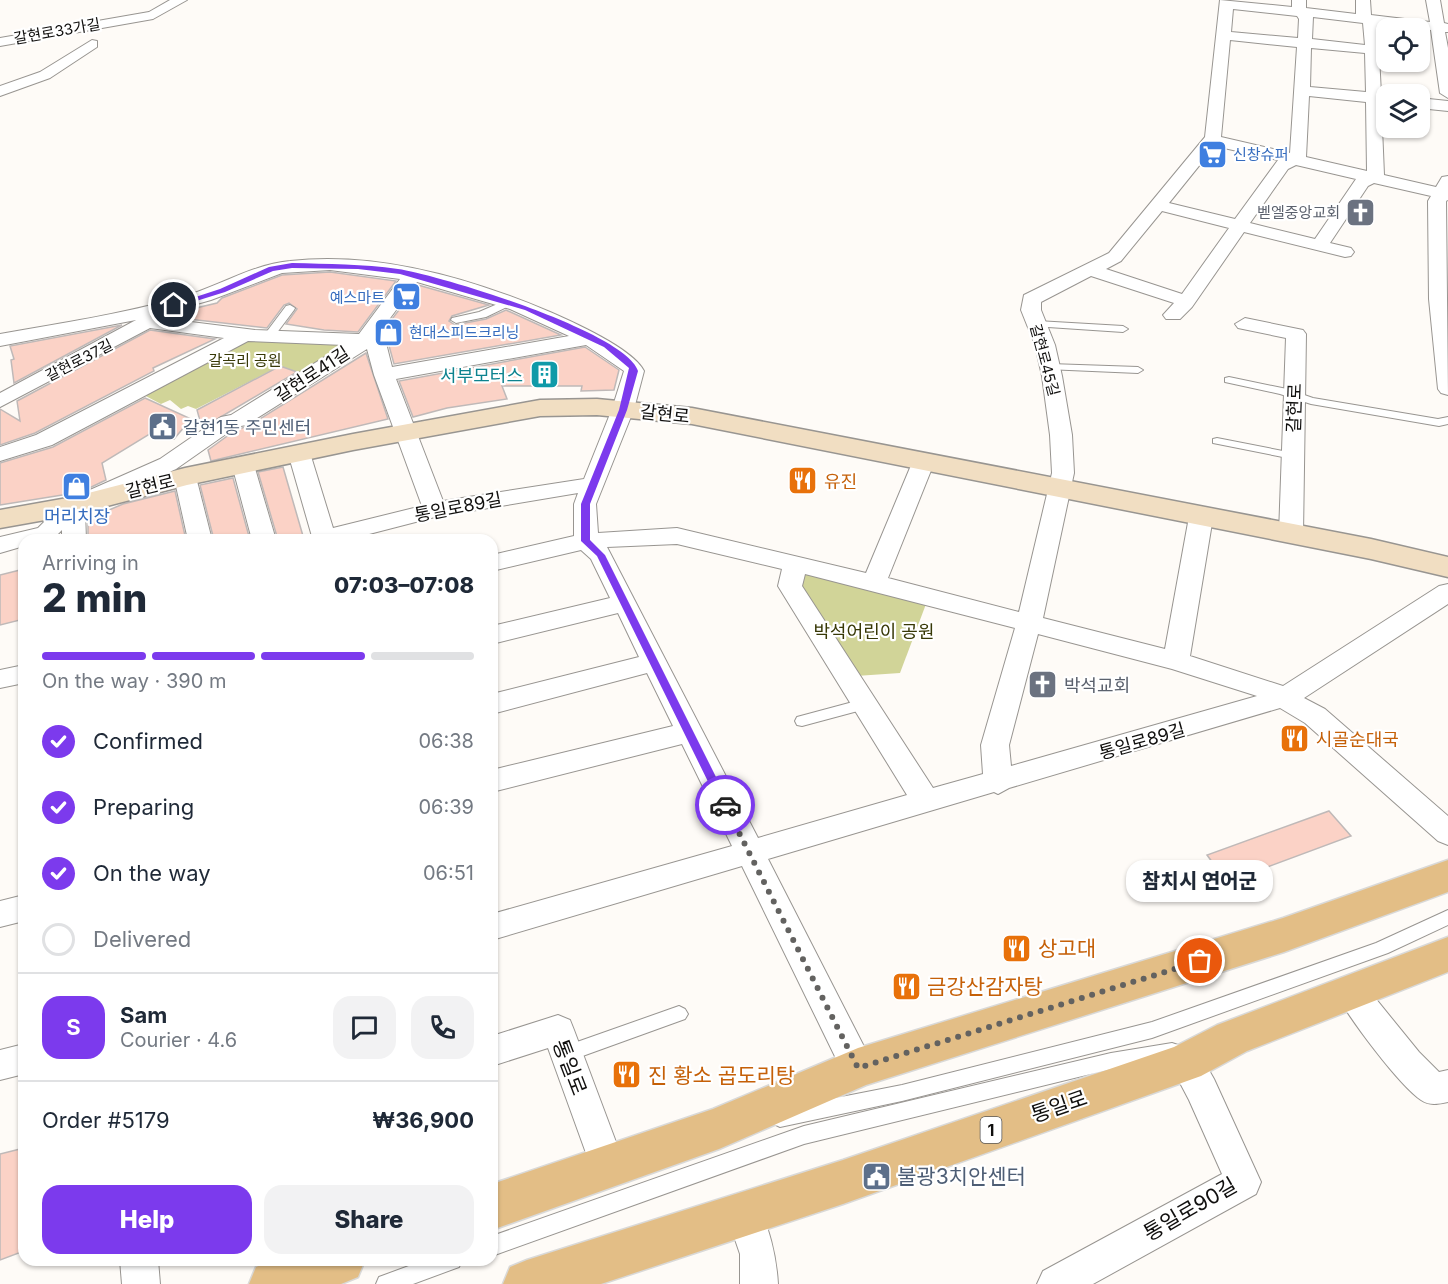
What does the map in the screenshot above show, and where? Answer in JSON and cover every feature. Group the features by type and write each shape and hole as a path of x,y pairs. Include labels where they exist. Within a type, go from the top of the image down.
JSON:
{"main road":[{"name":"갈현로","path":"0,519 73,506 176,471 243,465 405,432 540,408 624,407 692,416 1448,567"},
{"path":"498,1205 719,1128 858,1068 1284,935 1448,876"},
{"name":"통일로","path":"527,1284 744,1214 1186,1062 1232,1038 1448,954"},
{"path":"273,1284 324,1266"}],"street":[{"name":"갈현로33가길","path":"0,42 153,15 180,0"},
{"path":"1363,0 1363,16 1371,23 1376,40"},
{"path":"1433,0 1443,27 1436,56 1448,93"},
{"path":"1443,27 1367,19 1300,6 1227,2 1211,140 1419,190 1446,189"},
{"path":"1094,270 1180,308 1282,165 1298,157 1305,18 1300,6"},
{"name":"갈현로33가길","path":"24,23 113,11 115,21"},
{"path":"1223,34 1376,51"},
{"name":"갈현로33가길","path":"0,90 45,75 92,44"},
{"path":"1301,91 1376,99"},
{"path":"1430,104 1448,106"},
{"path":"1320,245 1362,182 1376,176 1378,138"},
{"name":"갈현로45길","path":"1060,490 1063,473 1061,435 1050,367 1031,310 1031,300 1094,270 1115,257 1211,140"},
{"path":"1446,189 1437,201 1448,389"},
{"path":"1158,205 1345,252"},
{"name":"갈현로37길","path":"0,340 148,316 222,290 272,269 295,266 358,266 415,275"},
{"path":"415,275 528,308 606,345 633,367 634,371 624,407 585,504 586,541 601,555 748,853 858,1068"},
{"name":"갈현로41길","path":"176,471 229,422 255,410 363,341 415,275"},
{"name":"갈현로37길","path":"0,401 148,316"},
{"name":"갈현로41길","path":"148,316 244,334 363,341"},
{"name":"갈현로","path":"1245,324 1296,334 1291,534"},
{"path":"0,454 44,440 244,334"},
{"path":"384,375 590,338"},
{"path":"363,341 376,343 384,375 435,510"},
{"path":"299,453 323,534"},
{"path":"874,583 923,463"},
{"path":"243,465 262,534"},
{"path":"176,471 198,534"},
{"name":"통일로89길","path":"344,534 435,510 593,484"},
{"path":"998,783 995,745 1028,624 1060,490"},
{"path":"73,506 74,534"},
{"path":"42,534 46,533 73,506"},
{"path":"1176,661 1201,517"},
{"path":"498,562 586,541 677,536 874,583 1176,661 1286,697 1316,716 1448,833"},
{"path":"0,545 18,540"},
{"path":"795,564 790,586 927,803"},
{"path":"1286,697 1448,592"},
{"path":"498,634 624,603"},
{"path":"498,702 654,662"},
{"path":"0,679 18,675"},
{"name":"통일로89길","path":"498,925 998,783 1286,697"},
{"path":"498,780 688,732"},
{"path":"0,914 18,910"},
{"path":"1352,993 1407,1063 1433,1089 1448,1086"},
{"name":"통일로","path":"498,1049 558,1030 608,1166"},
{"path":"0,1065 18,1060"},
{"name":"통일로90길","path":"1056,1284 1244,1182 1202,1090 1186,1062"},
{"path":"744,1214 758,1254 759,1284"},
{"path":"140,1266 141,1284"},
{"path":"271,1266 273,1284"}],"lane":[{"path":"456,320 482,315 504,301"},
{"path":"269,336 290,308"},
{"path":"1037,324 1123,329"},
{"path":"1050,367 1138,370"},
{"path":"1229,380 1311,401 1439,423 1448,420"},
{"path":"1217,441 1293,456"},
{"path":"802,721 864,704"},
{"path":"719,1128 809,1113 902,1093 1152,1030 1382,948 1448,916"},
{"path":"566,1054 679,1014"},
{"path":"498,1244 804,1135 1111,1061 1232,1038"},
{"path":"386,1284 436,1266"}],"green space":[{"name":"갈곡리 공원","path":"244,335 327,338 344,345 300,373 280,366 196,409 188,406 181,409 170,400 161,404 140,393"},
{"name":"박석어린이 공원","path":"804,572 926,604 900,673 856,676 800,587"}],"building":[{"path":"330,272 396,281 358,332 286,324 297,309 289,303 284,305 267,328 162,316 217,303 222,298 282,275"},
{"path":"418,285 489,305 452,316 449,321 455,325 486,319 506,310 561,335 394,364 388,342 379,336"},
{"path":"122,325 14,383 11,360 14,359 10,346"},
{"path":"150,330 215,339 153,368 154,371 35,433 0,445 0,409 20,421 17,401"},
{"path":"585,347 619,370 614,390 581,391 582,386 502,386 507,399 447,408 413,417 399,381"},
{"path":"366,353 388,419 211,461 208,450 237,429 247,427"},
{"path":"280,366 297,372 202,428 197,410"},
{"path":"145,398 191,419 174,439 156,430 102,463 106,480 81,492 0,505 0,463 53,447"},
{"path":"283,467 302,534 276,534 258,472"},
{"path":"233,478 248,534 212,534 200,485"},
{"path":"175,491 185,534 88,534 88,519 123,504"},
{"path":"18,570 18,620 0,625 0,575"},
{"path":"1329,811 1351,836 1227,882 1207,855"},
{"path":"18,1150 18,1253 0,1260 0,1154"}],"way so far":[{"path":"725,805 858,1068 1200,961"}],"place":[{"name":"신창슈퍼","path":"1212,154"},
{"name":"벧엘중앙교회","path":"1361,212"},
{"name":"예스마트","path":"406,297"},
{"name":"현대스피드크리닝","path":"388,332"},
{"name":"서부모터스","path":"544,375"},
{"name":"갈현1동 주민센터","path":"162,427"},
{"name":"유진","path":"803,481"},
{"name":"머리치장","path":"77,487"},
{"name":"박석교회","path":"1043,685"},
{"name":"시골순대국","path":"1295,739"},
{"name":"상고대","path":"1017,948"},
{"name":"참치시 연어군","path":"1200,961"},
{"name":"금강산감자탕","path":"906,986"},
{"name":"진 황소 곱도리탕","path":"627,1075"},
{"name":"불광3치안센터","path":"876,1176"}],"route":[{"path":"174,305 222,290 272,269 292,266 358,266 417,276 528,308 606,345 633,367 634,371 623,410 585,504 586,541 601,555 725,805"}]}
